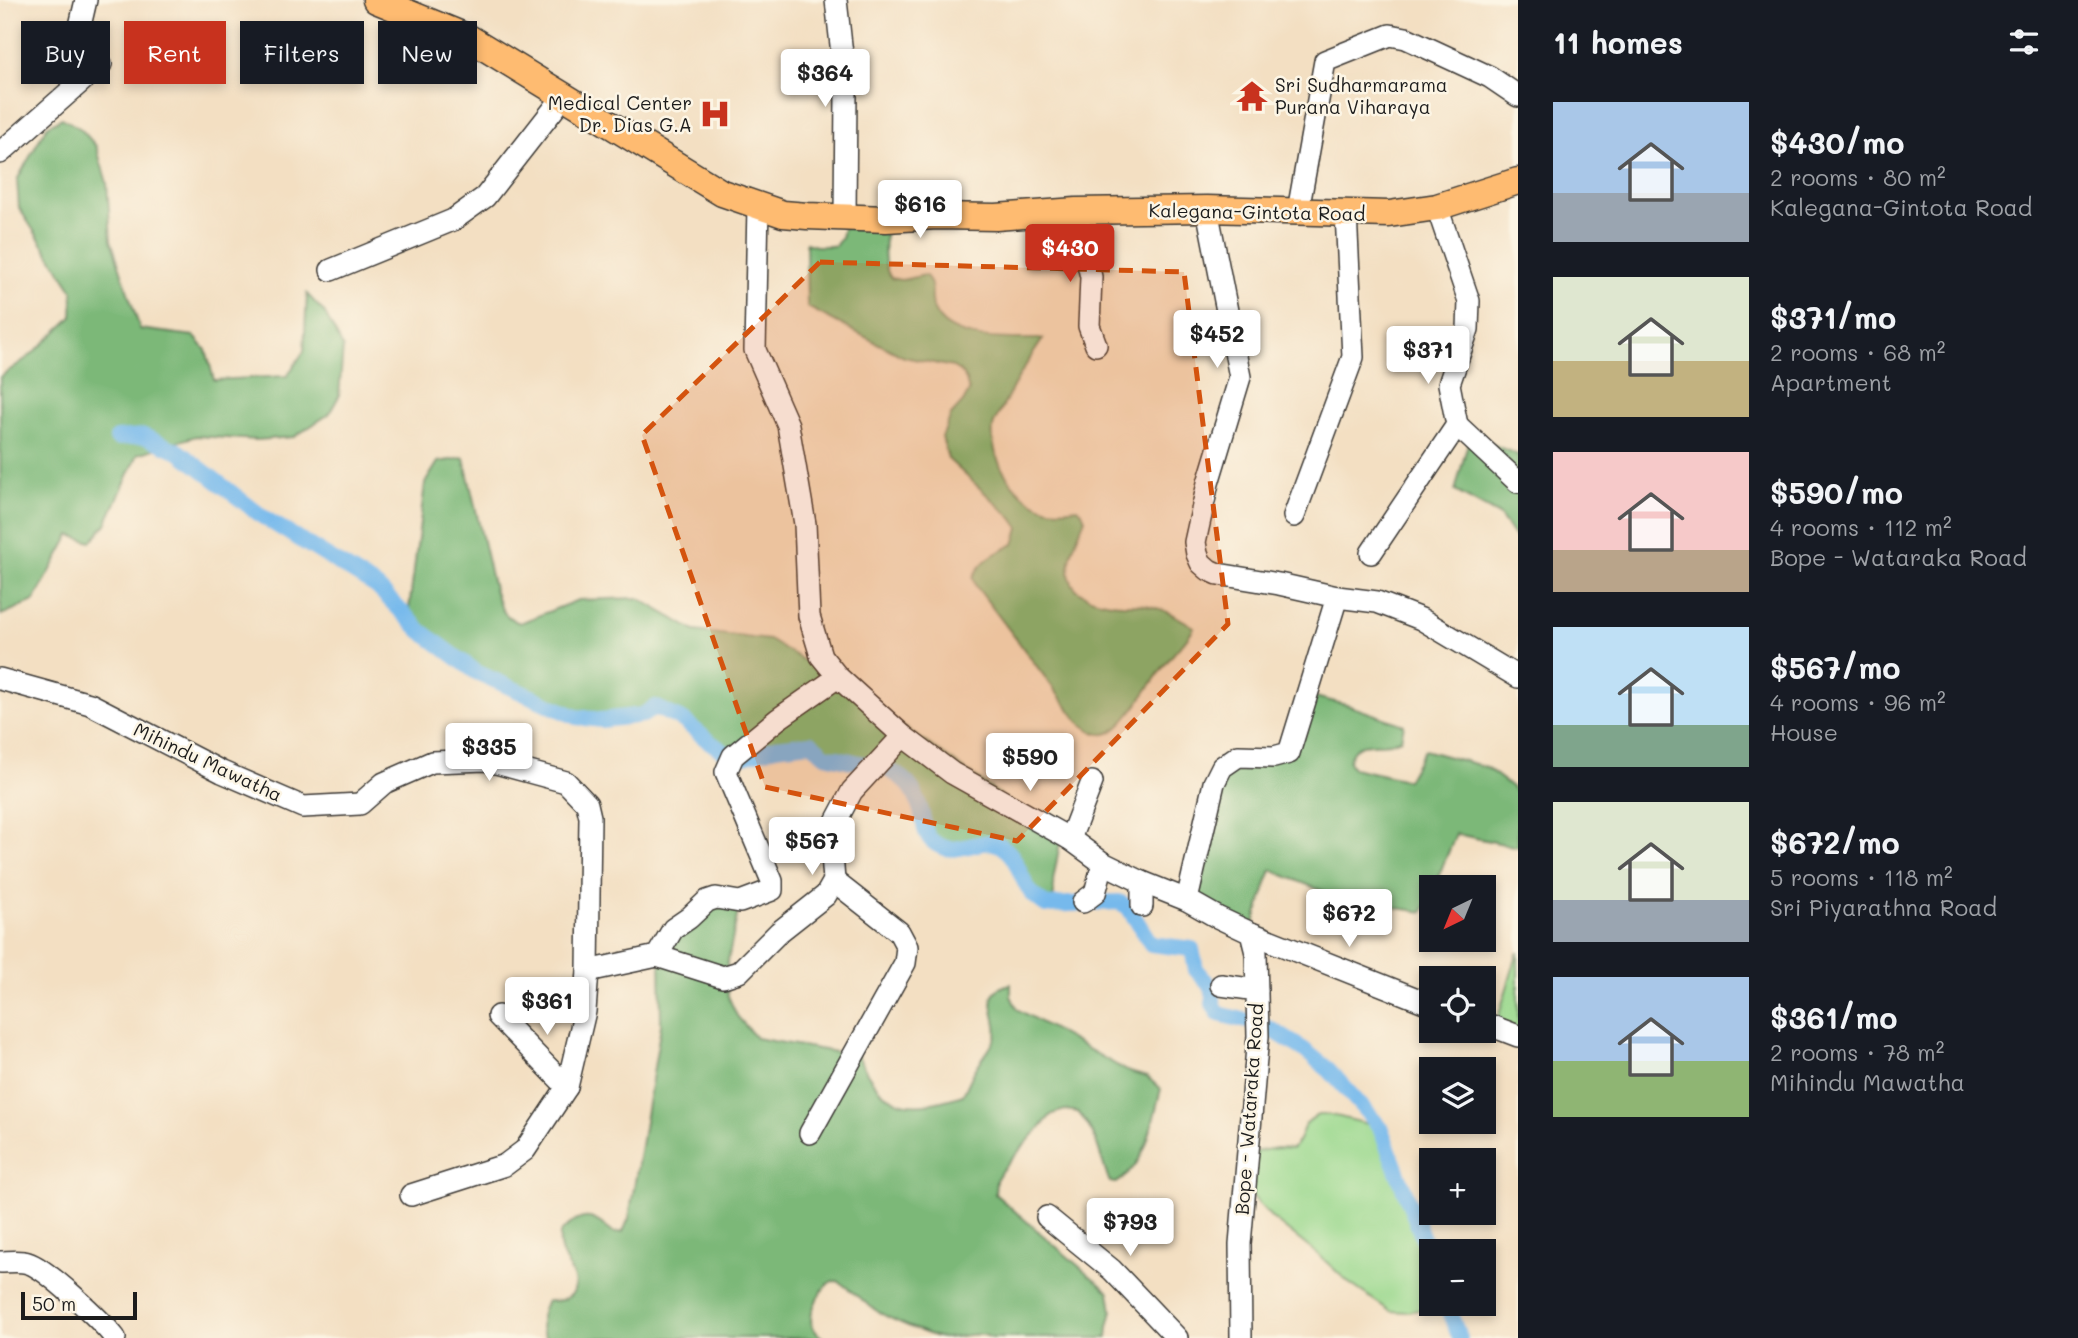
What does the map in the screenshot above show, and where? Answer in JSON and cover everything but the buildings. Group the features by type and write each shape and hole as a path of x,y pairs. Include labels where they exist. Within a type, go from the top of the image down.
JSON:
{"main road":[{"name":"Kalegana-Gintota Road","path":"382,1 469,38 722,193 783,214 886,219 1207,209 1389,214 1437,207 1518,181"}],"street":[{"path":"0,153 101,64 80,26 86,0"},
{"path":"836,0 846,90 845,216"},
{"path":"1298,211 1325,61 1390,35 1406,38 1490,77 1518,96"},
{"path":"331,270 453,220 485,197 564,96"},
{"path":"758,206 755,351 788,425 805,524 809,616 821,656 838,677 903,736 953,773 1070,839 1102,863 1187,900 1251,933 1419,1000"},
{"path":"1437,207 1469,301 1468,329 1449,384 1457,425 1518,482"},
{"path":"1207,209 1240,377 1197,530 1197,554 1201,563 1218,574 1377,602 1421,619 1518,677"},
{"path":"1076,211 1091,278 1089,326 1096,345"},
{"path":"1294,516 1353,357 1346,213"},
{"path":"1371,553 1457,425"},
{"path":"1187,900 1214,783 1222,767 1238,756 1274,757 1289,753 1338,597"},
{"path":"657,956 673,929 706,901 716,898 740,902 772,890 772,881 726,772 733,756 778,719 838,677"},
{"name":"Mihindu Mawatha","path":"0,679 90,704 222,772 303,807 360,804 384,783 432,762 485,760 566,782 587,804 590,817 588,971 585,1011 567,1087 525,1150 505,1165 411,1195"},
{"path":"588,971 657,956 723,977 739,972 779,932 827,895 834,881 834,825 852,792 903,736"},
{"path":"1070,839 1092,782"},
{"path":"1083,902 1095,893 1102,863"},
{"path":"810,1133 905,963 907,947 899,932 834,881"},
{"path":"1142,882 1142,906"},
{"name":"Bope - Wataraka Road","path":"1241,1338 1240,1244 1258,1036 1256,953 1251,933"},
{"path":"1221,985 1257,990"},
{"path":"498,1016 567,1087"},
{"path":"1496,1028 1518,1036"},
{"path":"1047,1217 1112,1270 1177,1338"},
{"path":"0,1262 27,1262 44,1272 105,1325 115,1338"}],"highlighted area":[{"path":"820,262 1184,272 1228,624 1017,841 765,787 642,435"}],"green space":[{"path":"62,118 81,129 96,146 107,183 111,240 140,329 194,336 206,350 214,380 287,376 304,351 307,294 324,312 343,347 339,396 329,414 294,437 257,440 196,436 138,454 106,524 91,542 70,535 34,601 1,615 0,377 31,355 72,317 73,291 19,208 17,180 47,126"},
{"path":"845,217 886,219 885,257 891,278 901,280 925,275 930,283 934,310 942,321 953,329 998,339 1043,339 1016,381 994,425 993,440 1001,466 1017,489 1038,505 1053,510 1077,508 1082,512 1085,519 1073,549 1069,574 1072,584 1080,592 1093,599 1112,603 1141,604 1158,608 1194,627 1133,710 1109,733 1097,733 1079,722 976,586 973,577 981,565 1014,544 1019,528 1011,517 948,459 942,437 951,415 969,391 961,372 953,367 904,357 807,307 806,243 835,246 841,238"},
{"path":"1470,435 1518,455 1518,541 1499,515 1455,491"},
{"path":"464,458 494,589 505,614 520,623 578,600 638,598 695,631 769,640 836,679 1061,837 1050,906 1033,895 1014,858 1000,845 986,843 949,849 934,841 924,825 911,787 898,775 846,765 810,743 776,747 734,759 684,721 655,707 643,715 602,720 576,717 476,672 421,631 408,617 425,483 438,462"},
{"path":"1315,697 1404,725 1401,739 1354,749 1349,762 1353,768 1407,780 1424,750 1486,767 1518,795 1518,847 1456,834 1439,875 1419,875 1419,911 1345,900 1271,870 1251,933 1187,900 1222,767 1274,757"},
{"path":"707,901 740,902 726,970 728,996 737,1016 756,1038 858,1056 877,1087 888,1097 900,1102 927,1104 963,1095 996,1036 992,999 1001,988 1011,984 1011,996 1017,1009 1129,1072 1147,1077 1161,1089 1142,1154 1127,1175 1116,1183 1110,1182 1096,1140 1087,1123 1078,1112 1065,1110 1052,1114 996,1180 995,1194 1109,1292 1112,1311 1107,1338 992,1338 974,1334 937,1337 882,1314 838,1281 831,1282 825,1288 813,1309 812,1325 823,1338 546,1338 541,1319 544,1306 547,1301 565,1299 572,1293 575,1283 560,1248 560,1233 575,1221 584,1218 598,1221 614,1233 623,1232 629,1218 661,1025 660,953"},
{"path":"1518,952 1518,1036 1496,1027"},
{"path":"1318,1115 1332,1115 1380,1127 1423,1239 1419,1239 1419,1310 1390,1311 1349,1283 1272,1218 1244,1187 1247,1153 1277,1148 1292,1149 1311,1119"}],"waterway":[{"path":"117,438 144,436 178,451 263,517 377,587 421,631 476,672 576,717 602,720 643,715 655,707 684,721 727,754"},
{"path":"736,758 776,747 811,743 825,755 868,765"},
{"path":"887,769 902,778 912,789 927,835 939,846 957,848 984,843 1001,846 1015,861 1032,893 1046,905 1119,902 1128,907 1151,944 1192,949 1196,970 1213,989 1213,1004 1219,1014 1247,1021"},
{"path":"1269,1028 1303,1049 1329,1070 1380,1127 1423,1239"},
{"path":"1451,1316 1460,1338"}],"place":[{"name":"Sri Sudharmarama Purana Viharaya","path":"1252,96"},
{"name":"Medical Center Dr. Dias G.A","path":"715,114"}]}
